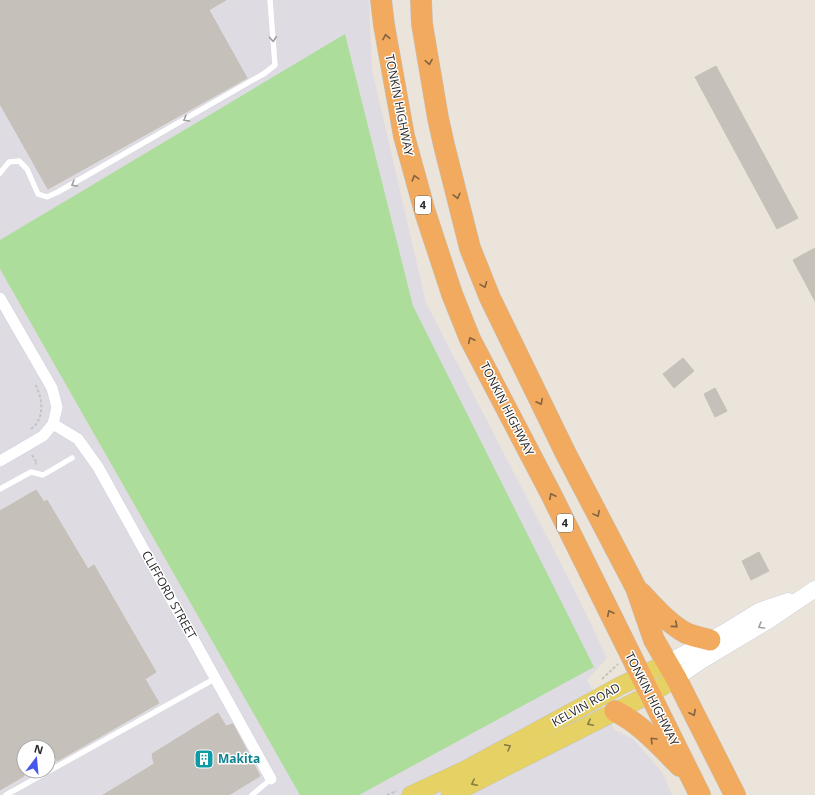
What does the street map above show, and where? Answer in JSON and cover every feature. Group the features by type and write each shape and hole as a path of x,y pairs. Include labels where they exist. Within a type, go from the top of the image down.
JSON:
{"highway":[{"name":"TONKIN HIGHWAY","path":"381,0 384,25 404,136 425,212 452,294 470,339 551,494 695,786"},
{"path":"421,0 422,24 438,118 470,248 496,312 566,454 636,588 654,640 672,670 735,795"},
{"path":"636,588 657,610 681,630 697,637 710,640"},
{"path":"615,711 641,727 695,786"}],"main road":[{"name":"KELVIN ROAD","path":"672,670 701,661 766,622 810,592"},
{"name":"KELVIN ROAD","path":"411,795 645,685 672,670 710,640 759,611 810,592"},
{"name":"KELVIN ROAD","path":"450,795 615,711 645,685"}],"street":[{"path":"0,298 52,388 57,407 53,424 42,436 0,460"},
{"name":"CLIFFORD STREET","path":"53,424 78,439 98,467 271,779"}],"lane":[{"path":"0,173 10,162 19,162 27,169 38,194 47,197 265,73 275,65 270,0"},
{"path":"0,489 31,472 43,475 72,458"},
{"path":"6,795 216,678"},
{"path":"252,795 271,779"}],"path":[{"path":"27,431 38,421 42,407 39,391 32,378"}],"shaded area":[{"path":"0,0 369,0 372,70 426,303 574,589 607,658 587,680 615,730 633,739 662,772 672,795 0,795"}],"green space":[{"path":"345,34 413,306 594,667 359,795 300,795 0,269 0,240"}],"building":[{"path":"0,0 226,0 209,10 247,78 48,189 0,104"},
{"path":"716,66 798,218 777,229 695,77"},
{"path":"815,248 815,301 793,260"},
{"path":"683,358 694,371 674,388 663,374"},
{"path":"715,388 727,411 715,417 704,394"},
{"path":"36,490 44,502 47,500 88,569 94,565 156,672 145,679 159,703 57,761 56,739 16,739 16,779 19,779 0,790 0,511"},
{"path":"759,552 769,571 751,580 742,561"},
{"name":"Makita","path":"218,713 226,726 233,724 260,776 229,795 103,795 154,764 152,754"}],"place":[{"name":"Makita","path":"204,759"}]}
